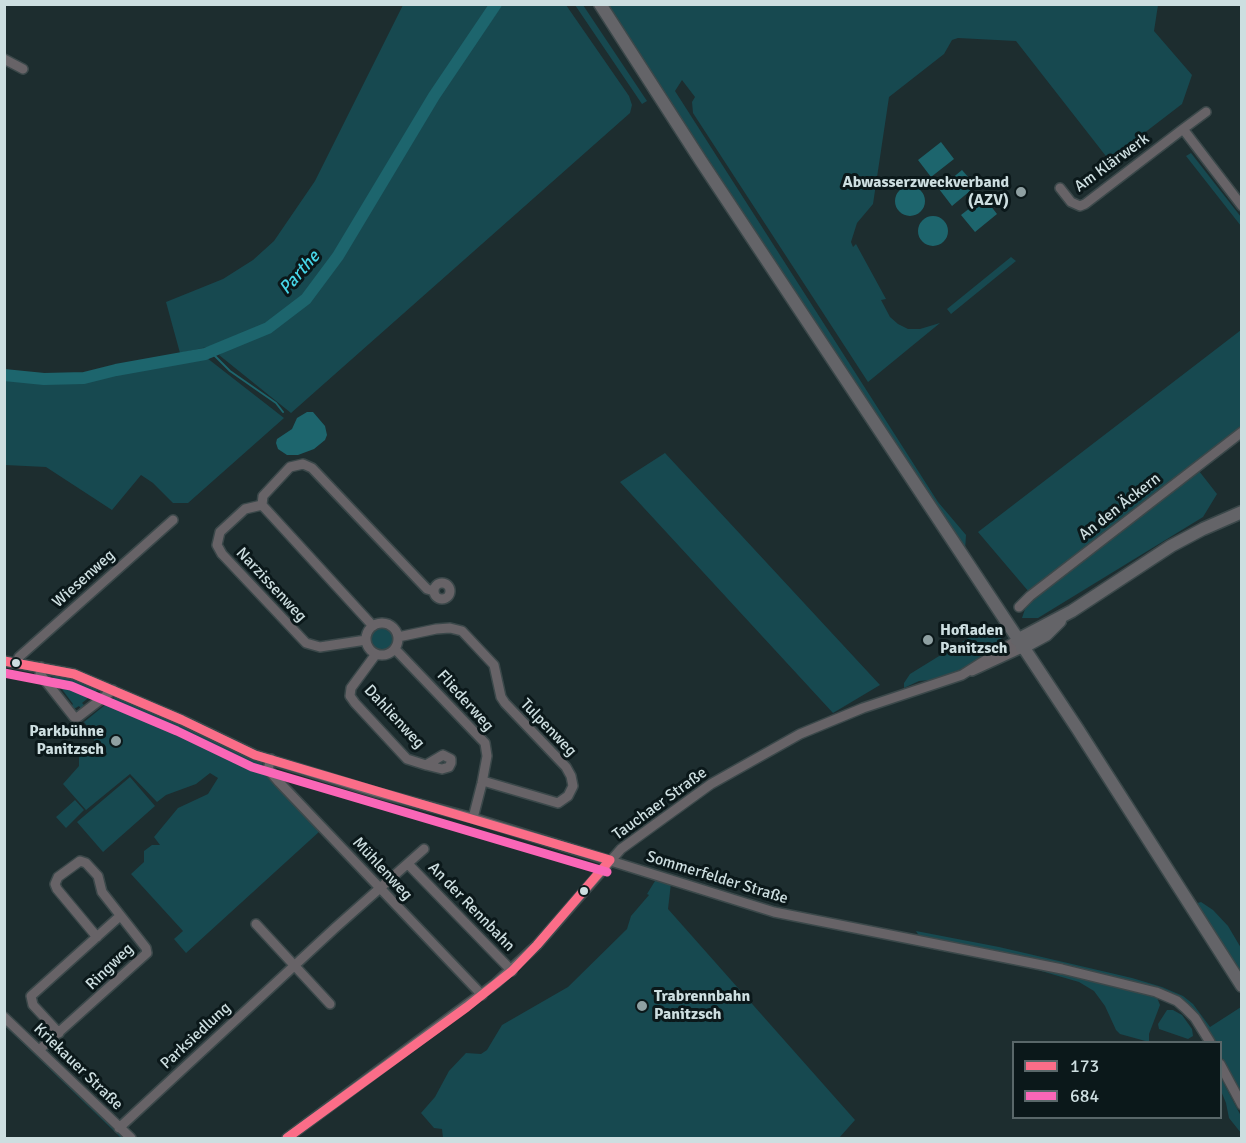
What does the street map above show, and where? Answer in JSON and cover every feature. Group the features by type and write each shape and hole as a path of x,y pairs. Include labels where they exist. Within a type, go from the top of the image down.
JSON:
{"main road":[{"path":"600,4 707,171 973,571 1242,986"},
{"path":"1020,644 1171,546 1242,512"},
{"path":"1039,672 1040,645 1046,634 1072,610"},
{"path":"1020,644 1046,634"}],"street":[{"path":"4,59 23,69"},
{"name":"Am Klärwerk","path":"1060,188 1071,202 1080,206 1085,204 1206,112"},
{"path":"1183,129 1242,206"},
{"name":"An den Äckern","path":"1019,607 1030,596 1242,432"},
{"path":"373,626 262,506 263,496 290,467 303,464 312,468 427,589 434,591"},
{"name":"Narzissenweg","path":"262,506 246,508 220,532 217,541 222,554 306,643 320,647 366,640"},
{"name":"Wiesenweg","path":"18,662 19,657 173,520"},
{"path":"379,623 388,624 394,628 398,637 395,649 388,654 376,654 369,649 366,640 368,632 379,623"},
{"name":"Tulpenweg","path":"398,637 436,629 450,628 462,631 494,665 501,697 505,703 566,767 573,786 568,796 558,803 483,781"},
{"name":"Tauchaer Straße","path":"287,1138 482,996 512,971 610,860 635,838 711,784 800,734 862,708 981,668 1020,644"},
{"name":"Fliederweg","path":"395,649 485,743 487,756 473,818"},
{"name":"Dahlienweg","path":"376,654 351,688 350,696 407,759 426,765"},
{"name":"Sommerfelder Straße","path":"4,661 74,674 255,754 375,792 473,818 774,912 1062,969 1156,992 1185,1008 1195,1018 1208,1041"},
{"path":"41,667 40,674 74,717 78,717 113,690"},
{"name":"Mühlenweg","path":"271,759 268,769 279,782 482,996"},
{"name":"Parksiedlung","path":"120,1128 424,849"},
{"name":"Ringweg","path":"39,1050 147,953 146,948 102,892 98,876 85,862 80,861 58,878 55,884 96,937"},
{"name":"An der Rennbahn","path":"408,864 512,971"},
{"name":"Ringweg","path":"59,1033 31,1002 31,996 120,916"},
{"path":"256,924 330,1004"},
{"name":"Kriekauer Straße","path":"4,1017 131,1138"},
{"path":"1222,1066 1242,1105"}],"shaded area":[{"path":"403,5 491,5 327,265 304,296 262,326 230,342 180,353 166,302 223,279 253,260 274,241 315,181"},
{"path":"502,5 566,5 629,96 632,105 630,113 291,413 219,355 285,319 313,296 338,262 431,107"},
{"path":"575,5 583,5 647,101 642,104"},
{"path":"607,5 1158,5 1154,31 1192,75 1182,104 1109,160 1016,41 958,38 952,40 944,54 889,97 873,204 857,223 851,242 853,247 856,244 886,299 881,300 890,317 908,329 920,329 940,323 868,382 693,113 692,102 695,97 682,80 675,91 938,502 966,535 965,551"},
{"path":"941,142 954,159 931,177 918,160"},
{"path":"1191,153 1241,217 1241,226 1186,156"},
{"path":"962,170 976,186 952,206 939,189"},
{"path":"910,186 921,190 925,201 921,212 910,216 899,212 895,201 899,190"},
{"path":"984,197 997,214 975,232 961,215"},
{"path":"933,216 944,220 948,231 944,242 933,246 922,242 918,231 922,220"},
{"path":"1011,257 1016,261 951,314 947,309"},
{"path":"1241,330 1241,427 1029,592 978,532"},
{"path":"207,358 284,418 188,503 173,503 153,483 141,475 112,510 46,467 5,465 5,378 39,382 85,381"},
{"path":"307,412 313,412 325,426 327,435 325,440 314,449 298,455 287,455 278,449 277,439 292,429 297,418"},
{"path":"665,453 880,685 833,713 620,482"},
{"path":"1199,471 1217,494 1203,517 1038,618 1022,618 1026,606 1035,597"},
{"path":"382,627 391,630 394,639 391,648 382,651 373,648 370,639 373,630"},
{"path":"978,632 1003,636 995,648 962,669 931,680 919,681 904,688 904,683 910,674"},
{"path":"46,672 72,678 104,691 102,694 98,690 82,703 86,707 82,710 79,706 74,709 77,714 69,708 73,704 52,676 48,679"},
{"path":"116,696 261,761 266,772 320,831 186,953 174,939 183,931 131,874 144,862 144,851 152,845 160,845 154,837 178,808 208,794 218,778 210,773 196,784 166,795 157,802 130,774 86,810 63,784 79,766 79,756 94,743 94,735 84,722"},
{"path":"130,777 155,806 103,852 77,822"},
{"path":"75,800 84,810 66,828 56,817"},
{"name":"Trabrennbahn Panitzsch","path":"655,881 678,883 774,913 1029,964 1156,995 1160,1005 1149,1034 1149,1041 1145,1041 1120,1034 1094,991 1079,982 993,957 769,912 671,883 668,909 855,1120 839,1138 443,1138 442,1129 434,1128 421,1113 435,1097 449,1071 466,1053 481,1054 487,1050 502,1025 568,987 627,929 631,916 649,895 647,894"},
{"path":"1201,902 1213,910 1228,926 1241,948 1241,982 1194,904"},
{"path":"916,931 999,947 1162,987 1183,996 1193,1004 1210,1027 1241,1007 1241,1097 1222,1058 1222,1041 1212,1041 1194,1012 1109,977 1034,958 919,936"},
{"path":"1167,1010 1173,1010 1182,1015 1192,1029 1193,1036 1188,1039 1159,1029 1158,1024"},
{"path":"4,1021 128,1138 121,1138 5,1026"},
{"path":"1222,1080 1241,1116 1241,1133 1229,1118 1222,1093"}],"waterway":[{"name":"Parthe","path":"4,375 44,379 84,378 205,354 268,328 306,299 338,256 434,96 496,4"},
{"path":"211,352 230,371 276,403 283,412"}],"transit line":[{"name":"173","path":"4,661 74,674 182,720 255,755 610,860 512,971 467,1007 287,1138"},
{"name":"684","path":"4,673 71,686 177,731 252,767 607,872"}],"place":[{"name":"Abwasserzweckverband (AZV)","path":"1021,192"},
{"name":"Hofladen Panitzsch","path":"928,640"},
{"name":"Parkbühne Panitzsch","path":"116,741"},
{"name":"Trabrennbahn Panitzsch","path":"642,1006"}]}
